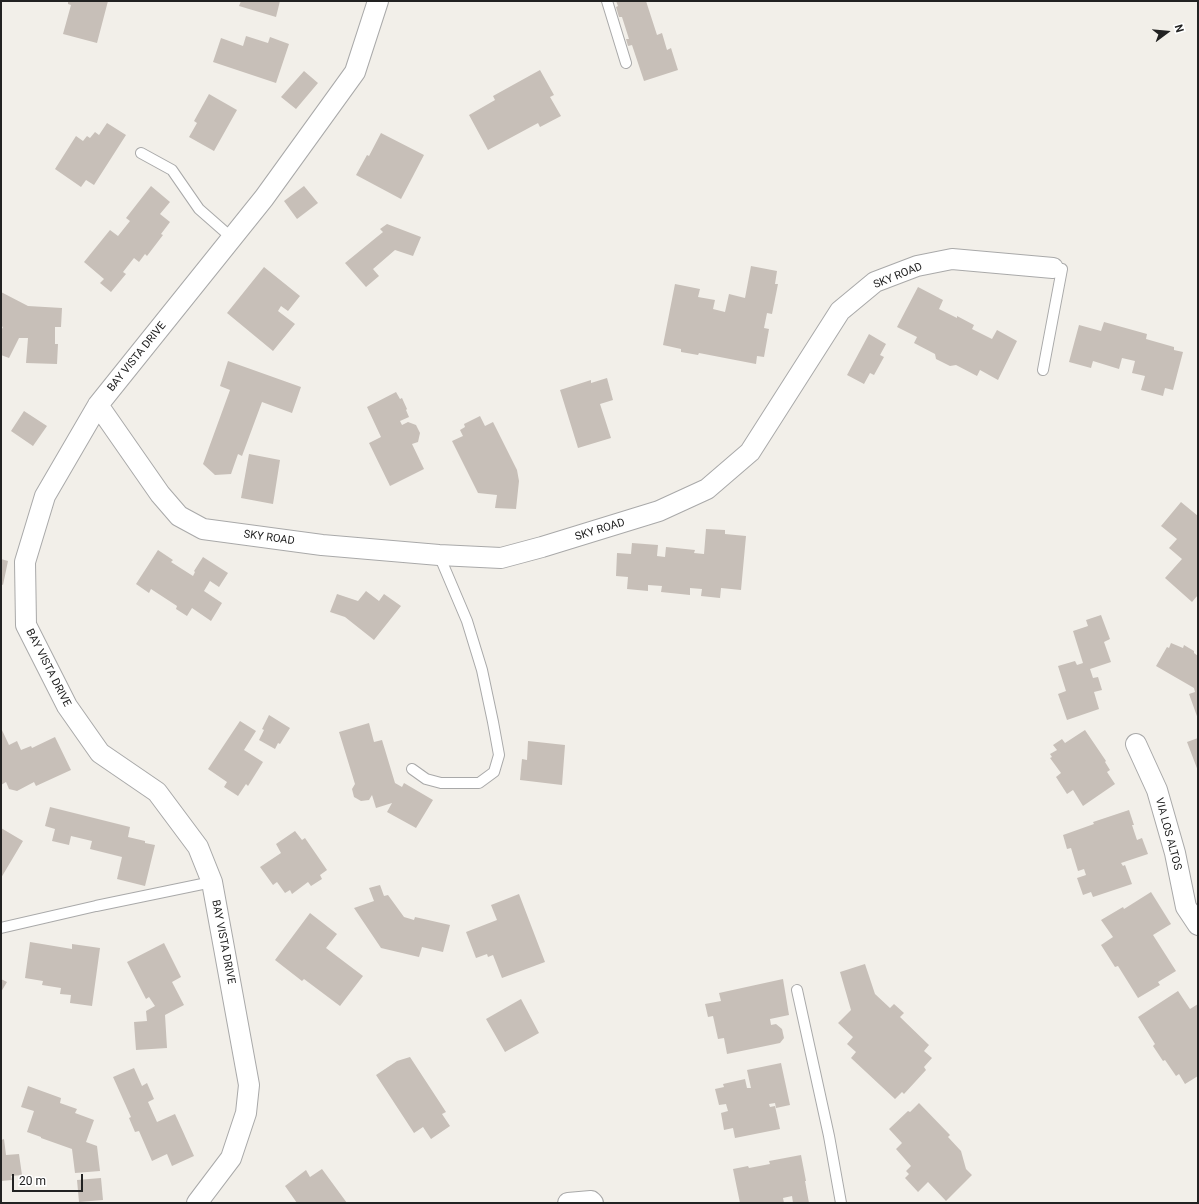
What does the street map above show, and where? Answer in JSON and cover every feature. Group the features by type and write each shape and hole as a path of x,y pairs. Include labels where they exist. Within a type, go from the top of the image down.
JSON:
{"street":[{"name":"BAY VISTA DRIVE","path":"197,1203 231,1158 246,1113 249,1084 212,882 198,847 157,792 100,753 67,706 26,625 25,562 45,496 98,405 264,198 355,72 378,1"},
{"name":"SKY ROAD","path":"98,405 160,494 179,516 203,529 322,545 438,555 501,558 542,548 659,511 707,489 750,452 840,311 875,282 916,266 952,259 1058,269"},
{"name":"VIA LOS ALTOS","path":"1136,744 1157,790 1175,853 1186,907 1198,924"},
{"path":"568,1203 590,1201 593,1203"}],"lane":[{"path":"607,1 626,63"},
{"path":"141,153 172,170 199,209 232,238"},
{"path":"1043,370 1058,269"},
{"path":"412,769 426,779 441,783 479,782 494,772 499,755 494,722 482,670 467,621 438,555"},
{"path":"1,928 96,906 212,882"},
{"path":"797,990 829,1136 841,1203"}],"building":[{"path":"68,1 108,1 97,43 63,34 71,5 68,4"},
{"path":"241,1 280,1 276,17 239,6"},
{"path":"616,1 646,1 657,35 662,33 667,50 671,48 678,70 644,81 632,45 628,46 626,39 629,39 622,17 619,17"},
{"path":"246,36 268,43 270,37 289,44 276,83 213,62 221,38 243,46"},
{"path":"540,70 554,95 550,97 561,116 540,127 538,123 488,150 469,115 495,100 493,96"},
{"path":"304,71 318,83 296,109 281,97"},
{"path":"209,94 237,110 214,151 189,137 197,123 194,121"},
{"path":"107,123 126,135 94,185 86,180 81,187 55,169 76,136 83,141 87,136 90,138 95,132 99,135"},
{"path":"381,133 424,155 401,199 356,175 367,155 369,156"},
{"path":"151,186 170,202 160,214 170,222 161,234 163,235 147,256 145,254 139,262 134,258 123,272 126,274 111,292 100,283 104,279 84,262 110,230 118,236 130,221 126,218"},
{"path":"304,186 318,203 297,219 284,201"},
{"path":"387,224 421,237 413,256 395,250 373,269 379,276 366,287 345,263 383,232 380,229"},
{"path":"751,266 777,271 775,284 778,284 772,314 767,313 764,328 769,329 764,357 757,356 756,364 699,353 698,355 681,352 681,349 663,345 675,284 700,289 698,297 715,300 713,309 725,312 729,294 745,298"},
{"path":"264,267 300,296 288,311 281,306 278,311 295,324 273,351 227,313"},
{"path":"918,287 943,300 939,309 974,325 972,329 992,339 997,330 1017,341 998,380 980,370 977,376 956,365 950,366 936,359 935,354 914,343 917,337 897,327"},
{"path":"1,292 28,306 62,308 61,327 55,327 55,344 58,344 57,364 26,363 28,338 19,338 9,358 1,355 1,331 3,327 1,326"},
{"path":"1104,322 1147,334 1146,339 1174,347 1174,350 1183,352 1173,390 1165,388 1163,396 1141,390 1145,376 1132,373 1135,361 1122,358 1119,369 1093,361 1091,368 1069,362 1079,325 1101,331"},
{"path":"869,334 886,344 880,355 884,357 874,375 870,373 864,384 847,375"},
{"path":"228,361 301,387 292,413 262,402 242,456 238,454 231,474 215,475 203,464 230,390 220,386"},
{"path":"607,378 613,400 600,404 611,438 578,448 560,390 591,380 591,383"},
{"path":"396,392 400,399 402,398 409,417 400,421 402,425 408,422 416,425 420,433 418,442 412,444 424,469 390,486 369,443 381,437 367,407"},
{"path":"24,411 47,426 33,446 11,431"},
{"path":"480,416 485,426 493,422 517,470 519,481 516,509 495,508 497,495 478,493 452,441 463,436 460,430 465,427 464,424"},
{"path":"249,454 280,460 273,504 241,498"},
{"path":"1181,502 1198,516 1198,595 1192,602 1165,578 1182,559 1169,548 1177,539 1161,526"},
{"path":"706,529 725,530 725,534 746,536 741,590 721,588 720,598 701,596 702,589 690,588 690,595 661,592 662,586 648,585 648,591 627,589 628,577 616,576 617,553 631,554 632,543 658,545 657,556 665,557 666,547 695,550 694,553 704,554"},
{"path":"158,550 173,560 171,562 193,576 194,571 203,557 228,573 219,587 210,581 204,591 222,603 211,621 192,608 187,616 176,609 177,606 151,589 149,593 136,584"},
{"path":"1,559 8,561 3,585 1,584"},
{"path":"366,591 379,601 384,594 401,606 374,640 345,617 330,612 337,594 358,601"},
{"path":"1101,615 1110,639 1104,642 1111,662 1090,669 1093,678 1098,677 1102,690 1094,692 1099,709 1067,720 1058,694 1066,691 1058,666 1075,661 1077,665 1083,663 1073,631 1088,626 1086,620"},
{"path":"1171,643 1183,648 1184,645 1194,651 1194,653 1198,656 1198,719 1189,694 1195,692 1194,688 1156,666"},
{"path":"269,715 290,728 275,749 259,740 264,730 262,729"},
{"path":"240,721 256,731 244,750 263,762 248,786 246,784 238,796 224,787 227,782 208,769"},
{"path":"369,723 374,742 382,740 395,783 402,787 404,783 433,800 416,828 387,812 392,803 376,808 372,795 369,800 361,801 354,797 352,789 355,784 339,732"},
{"path":"1,728 9,745 17,741 21,750 31,746 32,748 55,737 71,770 36,786 34,782 17,791 9,789 6,782 1,785"},
{"path":"1085,730 1106,761 1105,762 1110,770 1107,772 1115,784 1083,806 1073,790 1067,794 1056,777 1061,773 1050,758 1052,757 1050,754 1057,750 1053,745 1062,739 1065,743"},
{"path":"1198,738 1198,771 1187,742"},
{"path":"528,741 565,745 562,785 520,780 522,759 527,760"},
{"path":"50,807 130,827 128,837 155,845 145,886 117,879 122,857 90,849 92,841 71,836 69,845 52,841 55,829 45,826"},
{"path":"1129,810 1137,840 1142,838 1148,854 1121,863 1123,866 1125,865 1132,884 1093,897 1091,892 1083,895 1077,878 1086,875 1084,869 1078,871 1071,848 1067,849 1063,835 1094,824 1093,822"},
{"path":"1,828 23,841 1,878"},
{"path":"295,831 302,840 305,838 327,870 320,875 322,879 311,886 308,882 292,894 290,890 285,893 277,882 273,885 260,867 281,853 276,844"},
{"path":"380,885 384,896 388,895 404,917 414,920 415,917 450,925 443,952 422,947 419,957 381,948 354,908 374,901 369,888"},
{"path":"1151,892 1171,924 1153,935 1176,971 1158,982 1160,985 1138,998 1118,966 1115,967 1101,945 1113,937 1101,920 1123,907 1124,909"},
{"path":"519,894 545,962 502,978 493,955 488,957 487,954 476,958 466,932 497,920 491,905"},
{"path":"310,913 337,934 326,948 363,976 340,1006 304,979 302,981 275,960"},
{"path":"30,942 72,949 72,944 100,948 92,1006 70,1003 71,995 60,994 61,988 42,985 43,981 25,978"},
{"path":"164,943 181,977 172,982 184,1005 165,1015 167,1048 136,1050 134,1022 147,1021 146,1011 155,1006 149,997 146,999 127,962"},
{"path":"865,964 875,994 890,1008 894,1004 904,1013 900,1017 929,1045 924,1051 932,1058 924,1067 926,1070 904,1094 902,1092 895,1099 851,1058 856,1052 847,1044 853,1037 838,1023 851,1010 840,972"},
{"path":"1,979 7,982 1,992"},
{"path":"783,979 789,1015 770,1019 771,1025 776,1024 782,1029 784,1038 780,1043 727,1054 724,1038 718,1039 713,1016 708,1017 705,1004 721,1001 719,993"},
{"path":"1178,991 1190,1009 1198,1004 1198,1076 1185,1084 1179,1074 1176,1076 1165,1060 1163,1061 1153,1046 1155,1044 1138,1017"},
{"path":"521,999 539,1033 505,1052 486,1019"},
{"path":"410,1057 446,1112 442,1114 450,1126 431,1139 423,1127 414,1133 376,1075 397,1061"},
{"path":"781,1063 790,1105 776,1108 775,1103 769,1104 770,1107 775,1106 780,1129 735,1138 733,1128 724,1130 721,1113 728,1111 726,1104 719,1105 715,1089 724,1087 723,1084 745,1079 747,1088 751,1088 747,1070"},
{"path":"134,1068 142,1086 147,1083 154,1099 148,1102 157,1122 175,1114 194,1156 172,1166 167,1154 152,1161 139,1131 135,1132 129,1118 131,1117 113,1077"},
{"path":"28,1086 61,1098 60,1103 77,1109 75,1113 94,1120 86,1142 97,1146 100,1171 75,1173 72,1149 27,1132 34,1111 21,1107"},
{"path":"919,1103 950,1135 948,1137 961,1151 966,1169 972,1175 946,1201 928,1182 918,1192 905,1178 909,1174 906,1171 911,1166 896,1149 902,1143 889,1129"},
{"path":"4,1139 6,1155 19,1154 22,1175 11,1176 12,1180 1,1181 1,1140"},
{"path":"801,1155 809,1203 793,1203 792,1196 783,1198 784,1203 740,1203 733,1169 770,1164 769,1161"},
{"path":"322,1169 347,1203 297,1203 285,1186 306,1170 310,1177"},
{"path":"101,1178 103,1200 79,1202 77,1180"}]}
